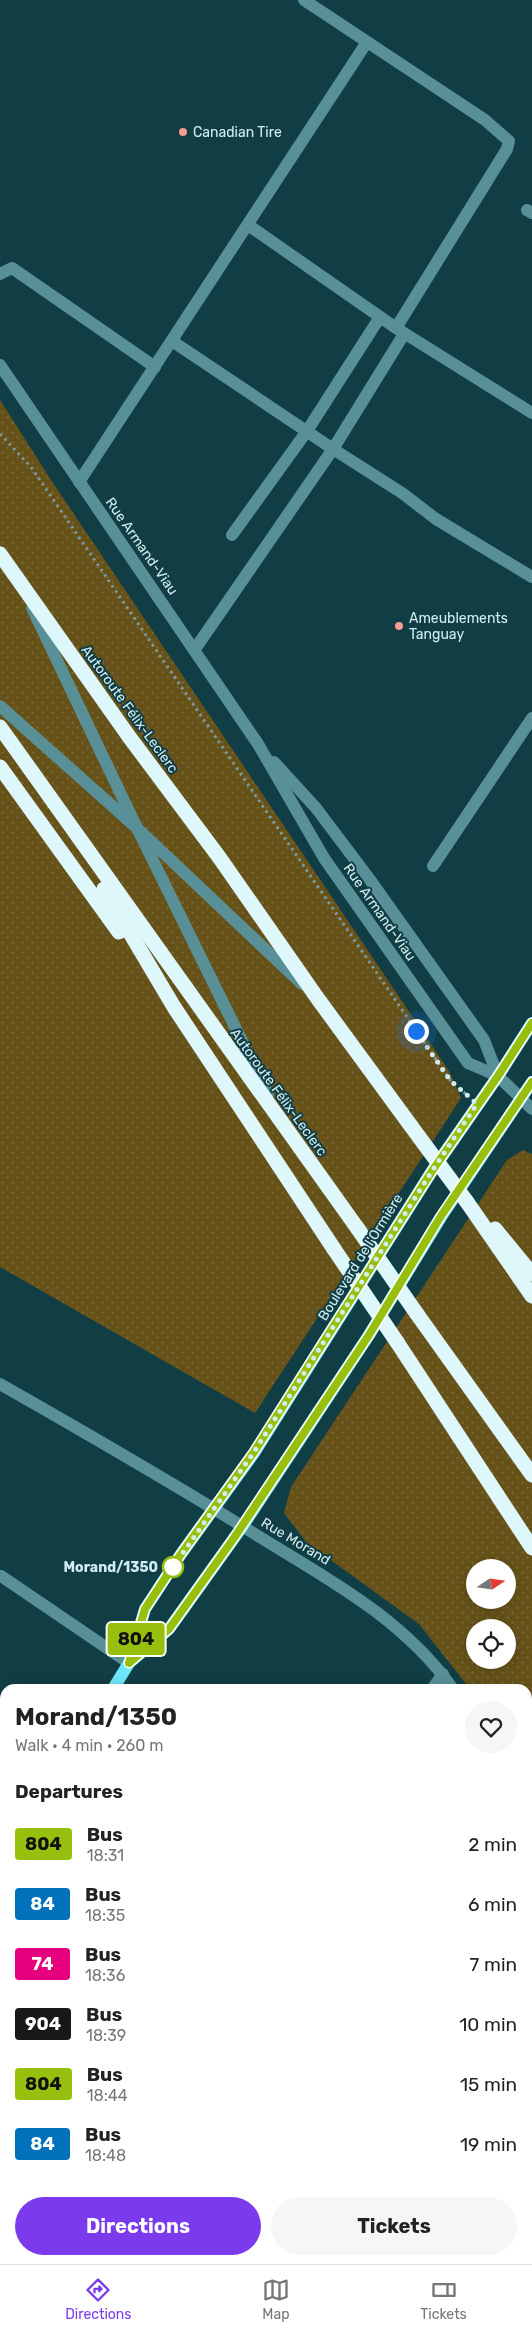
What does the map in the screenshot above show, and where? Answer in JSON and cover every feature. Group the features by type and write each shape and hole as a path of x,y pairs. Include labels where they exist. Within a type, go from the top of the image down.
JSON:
{"highway":[{"name":"Autoroute Félix-Leclerc","path":"0,554 130,738 219,857 318,999 467,1202 532,1296"},
{"name":"Autoroute Félix-Leclerc","path":"0,727 532,1476"},
{"path":"0,767 174,1007 532,1548"},
{"path":"49,795 174,1007"},
{"path":"467,1202 498,1231 532,1274"}],"main road":[{"name":"Boulevard de l'Ormière","path":"129,1663 145,1609 181,1554 254,1452 432,1171 498,1076 532,1023"},
{"path":"116,1684 129,1663 169,1629 242,1527 369,1335 441,1216 532,1082"}],"street":[{"path":"195,649 333,449 507,149 509,140 485,120 304,0"},
{"path":"79,482 367,42"},
{"path":"248,225 400,331 532,413"},
{"path":"0,274 12,268 155,367"},
{"path":"232,535 307,431 380,317"},
{"path":"172,341 402,493 436,519 532,577"},
{"name":"Rue Armand-Viau","path":"0,365 258,744 324,858 468,1063 498,1076 532,1109"},
{"path":"21,584 137,828 285,1130"},
{"path":"0,706 137,828 318,999"},
{"path":"433,866 532,718"},
{"name":"Rue Armand-Viau","path":"258,744 316,808 368,877 484,1040 498,1076"},
{"name":"Rue Morand","path":"0,1384 163,1477 362,1601 400,1629 450,1684"},
{"path":"1,1576 129,1663"},
{"path":"436,1684 443,1674"}],"path":[{"path":"0,434 31,466 450,1080 477,1104"}],"shaded area":[{"path":"0,400 53,483 449,1071 461,1098 255,1413 0,1267"},
{"path":"523,1150 532,1154 532,1684 466,1684 419,1624 307,1543 284,1513 291,1487 507,1160"}],"bus line":[{"name":"804","path":"532,1023 498,1076 432,1171 254,1452 181,1554 145,1609 129,1663 169,1629 234,1538 369,1335 441,1216 532,1082"}],"place":[{"name":"Canadian Tire","path":"183,132"},
{"name":"Ameublements Tanguay","path":"399,626"},
{"name":"Morand/1350","path":"173,1567"}],"route":[{"path":"173,1567 254,1452 432,1171 477,1104 450,1080 416,1031"}]}
